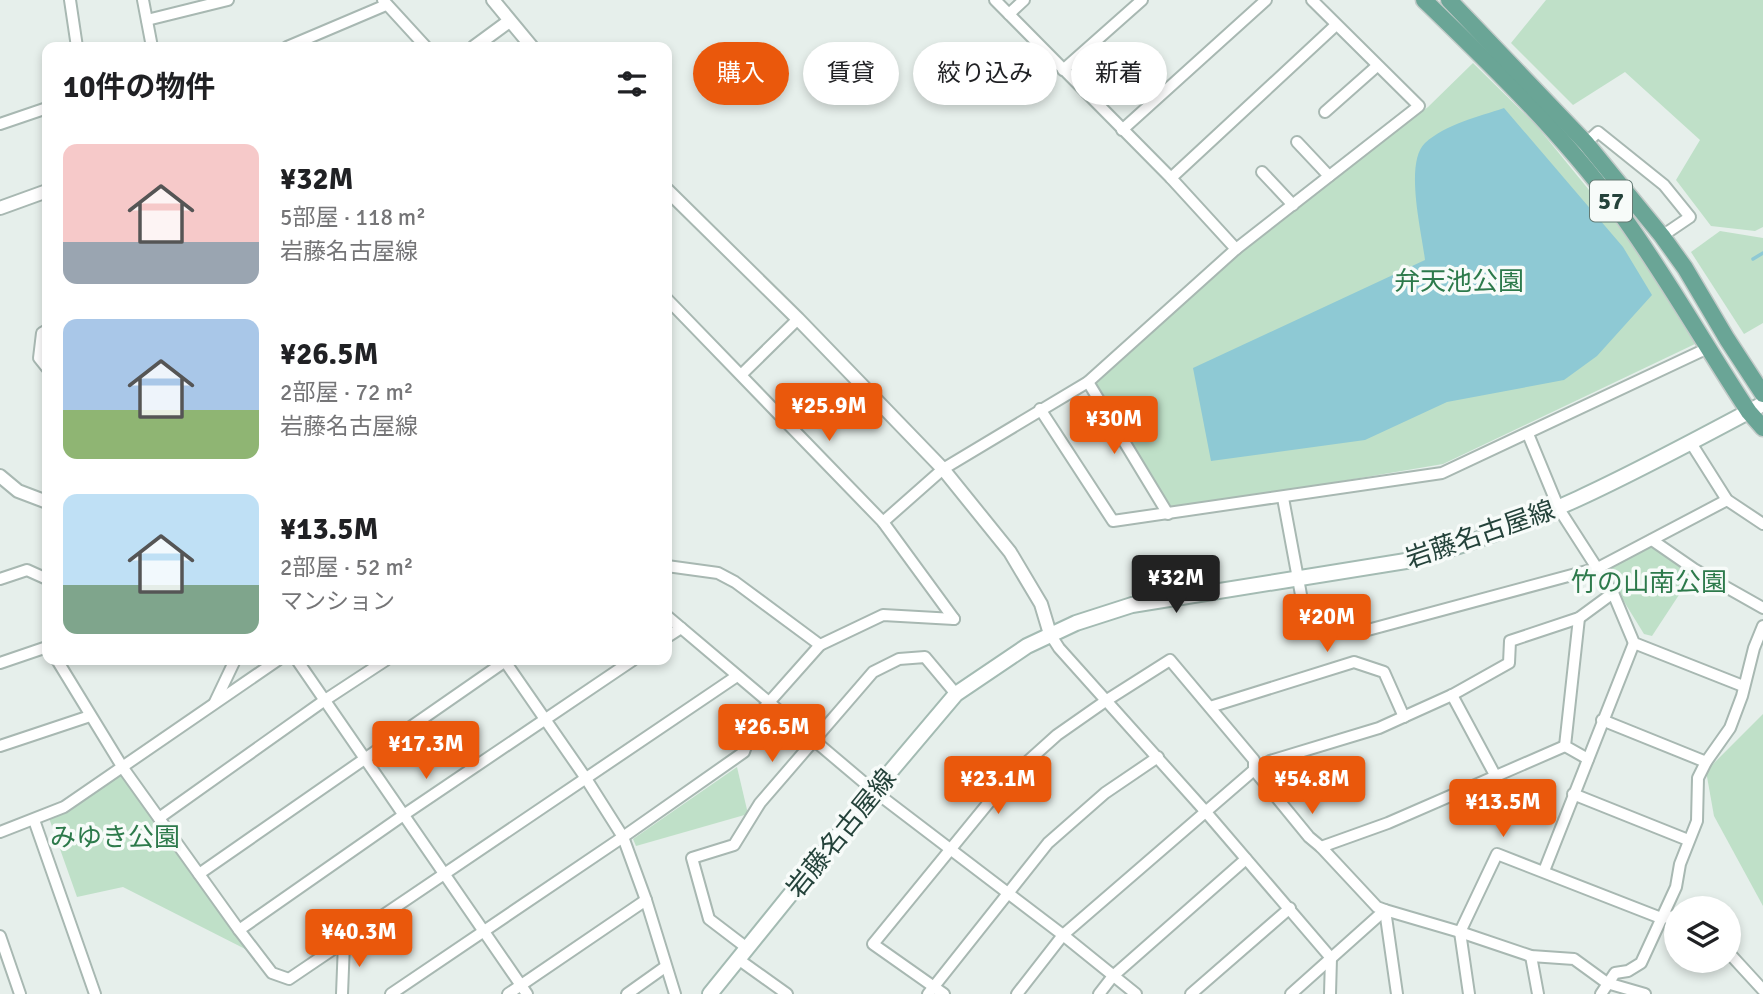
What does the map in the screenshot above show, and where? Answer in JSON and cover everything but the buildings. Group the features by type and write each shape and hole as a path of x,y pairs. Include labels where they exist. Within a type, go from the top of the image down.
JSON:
{"main road":[{"name":"57","path":"1424,0 1548,125 1615,205 1708,348 1756,408 1763,428"},
{"name":"57","path":"1449,0 1586,143 1662,236 1685,268 1763,394"},
{"name":"岩藤名古屋線","path":"710,994 956,694 999,664 1050,634 1132,604 1297,579 1434,554 1559,509 1756,408"}],"street":[{"path":"70,0 77,42"},
{"path":"143,0 151,42"},
{"path":"147,20 228,0"},
{"path":"493,0 526,42"},
{"path":"995,0 1171,178 1236,249"},
{"path":"1009,14 1024,0"},
{"path":"1063,71 1143,0"},
{"path":"1122,130 1266,0"},
{"path":"883,522 943,468 1088,382 1236,249 1419,106 1312,0"},
{"path":"298,42 385,3 421,42"},
{"path":"481,42 508,22"},
{"path":"1171,178 1336,26"},
{"path":"1325,112 1377,66"},
{"path":"0,124 42,110"},
{"path":"1586,143 1598,132 1664,185 1690,217 1662,236"},
{"path":"1297,142 1329,176"},
{"path":"1262,172 1293,205"},
{"path":"0,208 42,193"},
{"path":"672,195 943,468 1010,552 1041,604 1050,634 1059,648 1158,757 1331,958 1330,994"},
{"path":"391,994 744,752 756,717 820,645 883,615 954,618 883,522 672,304"},
{"path":"742,374 798,319"},
{"path":"42,339 39,358 42,362"},
{"path":"1040,409 1113,521 1442,473 1708,348"},
{"path":"1088,382 1168,514"},
{"path":"1528,434 1559,509 1613,593 1634,643 1544,871"},
{"path":"1691,443 1727,500 1763,524"},
{"path":"0,476 18,491 42,500"},
{"path":"1283,498 1307,627 1342,626 1364,631 1598,568 1727,500"},
{"path":"1653,540 1694,569 1763,608"},
{"path":"672,567 718,573 735,582 820,645"},
{"path":"0,579 27,570 42,577"},
{"path":"1017,994 1063,934 1254,769 1270,761 1379,728 1452,695 1509,663 1510,641 1579,618 1613,593"},
{"path":"1565,746 1579,618"},
{"path":"672,620 874,791 1063,934 1136,994"},
{"path":"1601,994 1615,973 1628,971 1641,963 1676,887 1680,864 1697,821 1698,778 1730,728 1763,626"},
{"path":"672,634 681,628"},
{"path":"1634,643 1743,686"},
{"path":"0,663 42,649"},
{"path":"787,994 709,919 692,858 734,845 760,803 873,672 899,659 925,657 956,694"},
{"path":"944,994 931,990 873,944 1008,779 1057,735 1170,660 1254,760 1254,769 1309,837 1377,907 1531,956 1574,959 1607,983 1645,994"},
{"path":"1210,706 1354,662 1384,672 1404,717"},
{"path":"60,665 123,768 239,930 272,973 289,979 737,676"},
{"path":"214,704 232,665"},
{"path":"0,832 64,807 271,665"},
{"path":"300,665 524,990"},
{"path":"159,818 325,700 379,665"},
{"path":"199,874 499,665"},
{"path":"509,665 623,837 675,994"},
{"path":"239,930 625,665"},
{"path":"1452,695 1495,775"},
{"path":"0,746 90,716"},
{"path":"1602,720 1706,762"},
{"path":"1565,746 1588,759"},
{"path":"1321,847 1388,823 1565,746"},
{"path":"931,990 1048,843 1105,793 1158,757"},
{"path":"1573,794 1688,840"},
{"path":"34,820 95,994"},
{"path":"1469,994 1460,932 1497,853 1664,918"},
{"path":"1099,994 1113,976 1246,859"},
{"path":"508,994 524,990 646,900"},
{"path":"1191,994 1290,908"},
{"path":"1291,994 1385,910"},
{"path":"1385,910 1397,994"},
{"path":"0,936 20,994"},
{"path":"342,994 344,943"},
{"path":"1531,956 1538,994"},
{"path":"1741,966 1763,990"},
{"path":"627,994 665,967"}],"green space":[{"path":"1546,0 1763,0 1763,227 1755,231 1711,226 1676,180 1700,140 1625,72 1573,105 1511,43"},
{"name":"弁天池公園","path":"1473,63 1536,125 1633,244 1695,344 1443,464 1166,511 1093,386 1235,254 1428,107"},
{"path":"1720,231 1763,238 1763,323 1744,334 1691,252"},
{"name":"竹の山南公園","path":"1651,545 1692,575 1652,636 1644,634 1604,569"},
{"path":"1763,714 1763,906 1714,816 1706,771"},
{"path":"737,767 748,814 636,846 633,839"},
{"name":"みゆき公園","path":"128,771 265,959 123,887 77,897 49,818 66,811"}],"water":[{"path":"1504,108 1623,247 1652,295 1597,356 1564,380 1447,402 1365,440 1211,461 1193,368 1425,260 1415,182 1419,153 1433,136"}],"waterway":[{"path":"1753,259 1763,253"}]}
